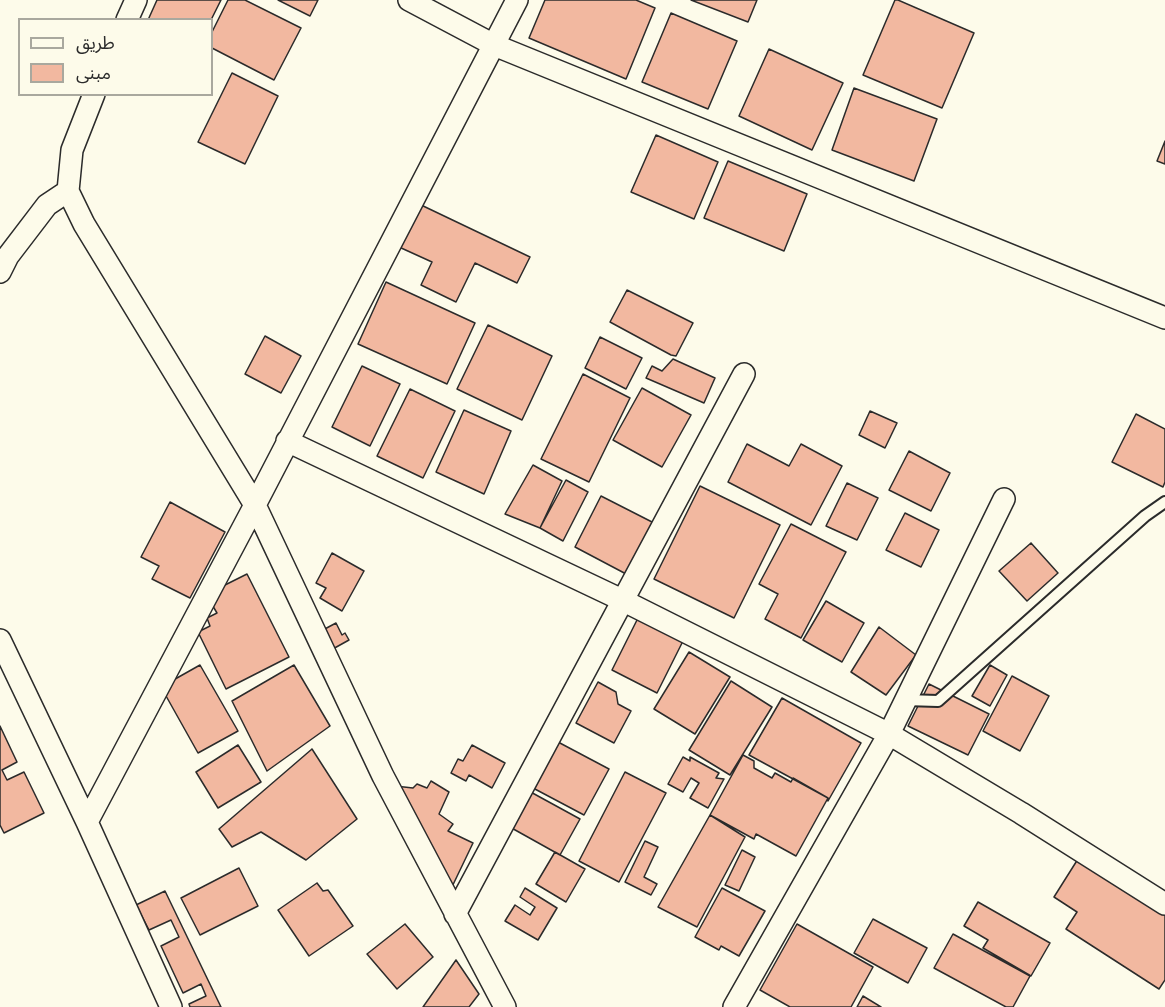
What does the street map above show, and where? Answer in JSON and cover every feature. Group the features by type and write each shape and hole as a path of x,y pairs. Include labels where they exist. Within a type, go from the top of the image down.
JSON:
{"street":[{"path":"128,18 136,0"},
{"path":"409,0 494,45 1165,318"},
{"path":"87,822 255,505 517,0"},
{"path":"93,96 72,150 68,191 84,224 255,505 382,776 505,1007"},
{"path":"0,272 8,256 47,205 68,191"},
{"path":"455,914 744,374"},
{"path":"287,441 622,600 889,734 1021,813 1165,904"},
{"path":"734,1007 889,734 1004,499"},
{"path":"0,640 87,822 171,1007"}],"lane":[{"path":"906,700 938,701 1145,516 1165,502"}],"building":[{"path":"157,0 221,0 212,18 149,18"},
{"path":"228,0 245,0 301,28 274,80 213,49 213,30"},
{"path":"278,0 318,0 310,16"},
{"path":"545,0 636,0 655,8 626,79 529,38"},
{"path":"691,0 757,0 748,22"},
{"path":"895,0 974,33 942,108 863,75"},
{"path":"671,13 737,41 708,109 642,82"},
{"path":"769,49 843,83 812,150 739,116"},
{"path":"232,73 278,96 245,164 198,142"},
{"path":"854,88 937,119 914,181 832,150"},
{"path":"656,135 718,162 694,219 631,192"},
{"path":"1165,141 1165,164 1157,161"},
{"path":"728,161 807,194 784,251 704,218"},
{"path":"419,204 530,257 517,283 475,263 456,302 421,285 432,262 399,247"},
{"path":"386,282 475,323 447,384 358,344"},
{"path":"627,290 693,323 676,356 610,322"},
{"path":"488,325 552,356 522,420 457,389"},
{"path":"265,336 301,356 281,393 245,374"},
{"path":"600,337 642,358 626,389 585,368"},
{"path":"673,359 715,378 704,403 646,378 652,366 662,371"},
{"path":"362,366 400,384 370,446 332,427"},
{"path":"583,374 630,398 589,482 541,459"},
{"path":"642,388 691,415 662,467 613,440"},
{"path":"410,389 455,411 423,478 377,456"},
{"path":"464,410 511,431 484,494 436,472"},
{"path":"870,411 897,423 885,448 859,435"},
{"path":"1136,414 1165,429 1165,482 1163,487 1112,462"},
{"path":"747,444 789,466 801,444 842,466 811,525 728,482"},
{"path":"909,451 950,473 931,511 889,490"},
{"path":"533,465 562,481 540,528 505,514"},
{"path":"566,480 588,492 563,541 540,528"},
{"path":"847,483 878,498 857,540 826,526"},
{"path":"700,486 780,525 734,618 654,579"},
{"path":"601,496 654,523 628,575 575,547"},
{"path":"170,502 225,532 190,598 152,579 159,566 141,557"},
{"path":"905,513 939,530 921,567 886,550"},
{"path":"791,524 846,552 801,638 765,619 778,594 759,584"},
{"path":"1031,543 1058,573 1027,601 999,571"},
{"path":"332,553 364,571 342,611 320,598 326,588 316,583"},
{"path":"247,574 289,657 226,689 198,632 210,626 207,618 217,613 211,603 217,600 213,591"},
{"path":"826,601 864,623 842,662 803,640"},
{"path":"639,616 684,639 657,693 612,670"},
{"path":"336,623 342,635 345,633 349,640 331,650 321,631"},
{"path":"879,627 916,655 886,695 851,672"},
{"path":"689,652 730,677 695,734 654,709"},
{"path":"200,665 238,731 198,753 161,687"},
{"path":"294,665 330,726 267,771 232,701"},
{"path":"990,665 1007,675 990,706 972,696"},
{"path":"1012,676 1049,696 1020,751 983,731"},
{"path":"731,681 772,707 730,775 689,750"},
{"path":"598,682 616,692 618,704 631,711 614,743 576,723"},
{"path":"929,684 989,714 968,755 908,726"},
{"path":"782,698 861,743 828,801 828,798 749,755"},
{"path":"0,726 17,762 2,770 7,780 24,772 44,813 4,833 0,825"},
{"path":"558,742 609,769 584,815 533,788"},
{"path":"238,745 261,782 218,808 196,772"},
{"path":"472,745 505,763 492,788 469,775 466,781 451,773 458,759 463,761"},
{"path":"312,749 357,819 306,860 261,832 232,847 219,829"},
{"path":"743,755 754,761 754,768 772,778 775,773 791,782 793,778 828,798 796,856 756,834 754,839 710,815"},
{"path":"683,757 690,761 690,757 719,773 716,778 724,779 708,808 690,798 699,783 691,778 683,792 668,784"},
{"path":"625,772 666,793 619,882 579,861"},
{"path":"431,781 449,792 439,814 453,824 448,831 473,843 450,891 395,786 413,788 417,784 427,788"},
{"path":"527,790 580,819 560,855 508,826"},
{"path":"710,815 745,837 697,927 658,907"},
{"path":"645,841 658,847 644,877 657,884 651,895 625,882"},
{"path":"742,850 755,857 739,891 725,885"},
{"path":"1083,851 1165,904 1165,980 1159,989 1066,929 1077,912 1054,897"},
{"path":"555,852 585,869 566,902 536,884"},
{"path":"239,868 258,906 200,935 181,898"},
{"path":"317,883 323,891 328,890 353,926 309,956 278,910"},
{"path":"525,888 557,908 538,940 505,921 515,905 530,915 535,907 520,897"},
{"path":"722,888 765,911 739,956 721,946 719,950 695,937"},
{"path":"165,891 221,1007 190,1007 189,1004 206,996 201,984 183,993 161,946 179,937 171,920 149,930 136,905"},
{"path":"978,902 1050,943 1031,976 983,948 988,940 964,926"},
{"path":"873,919 927,948 908,983 854,953"},
{"path":"405,924 433,957 397,989 367,954"},
{"path":"797,924 873,967 851,1007 790,1007 760,990"},
{"path":"953,934 1030,976 1013,1007 1006,1007 934,968"},
{"path":"456,960 479,994 469,1007 423,1007"},
{"path":"863,996 881,1007 857,1007"}]}
